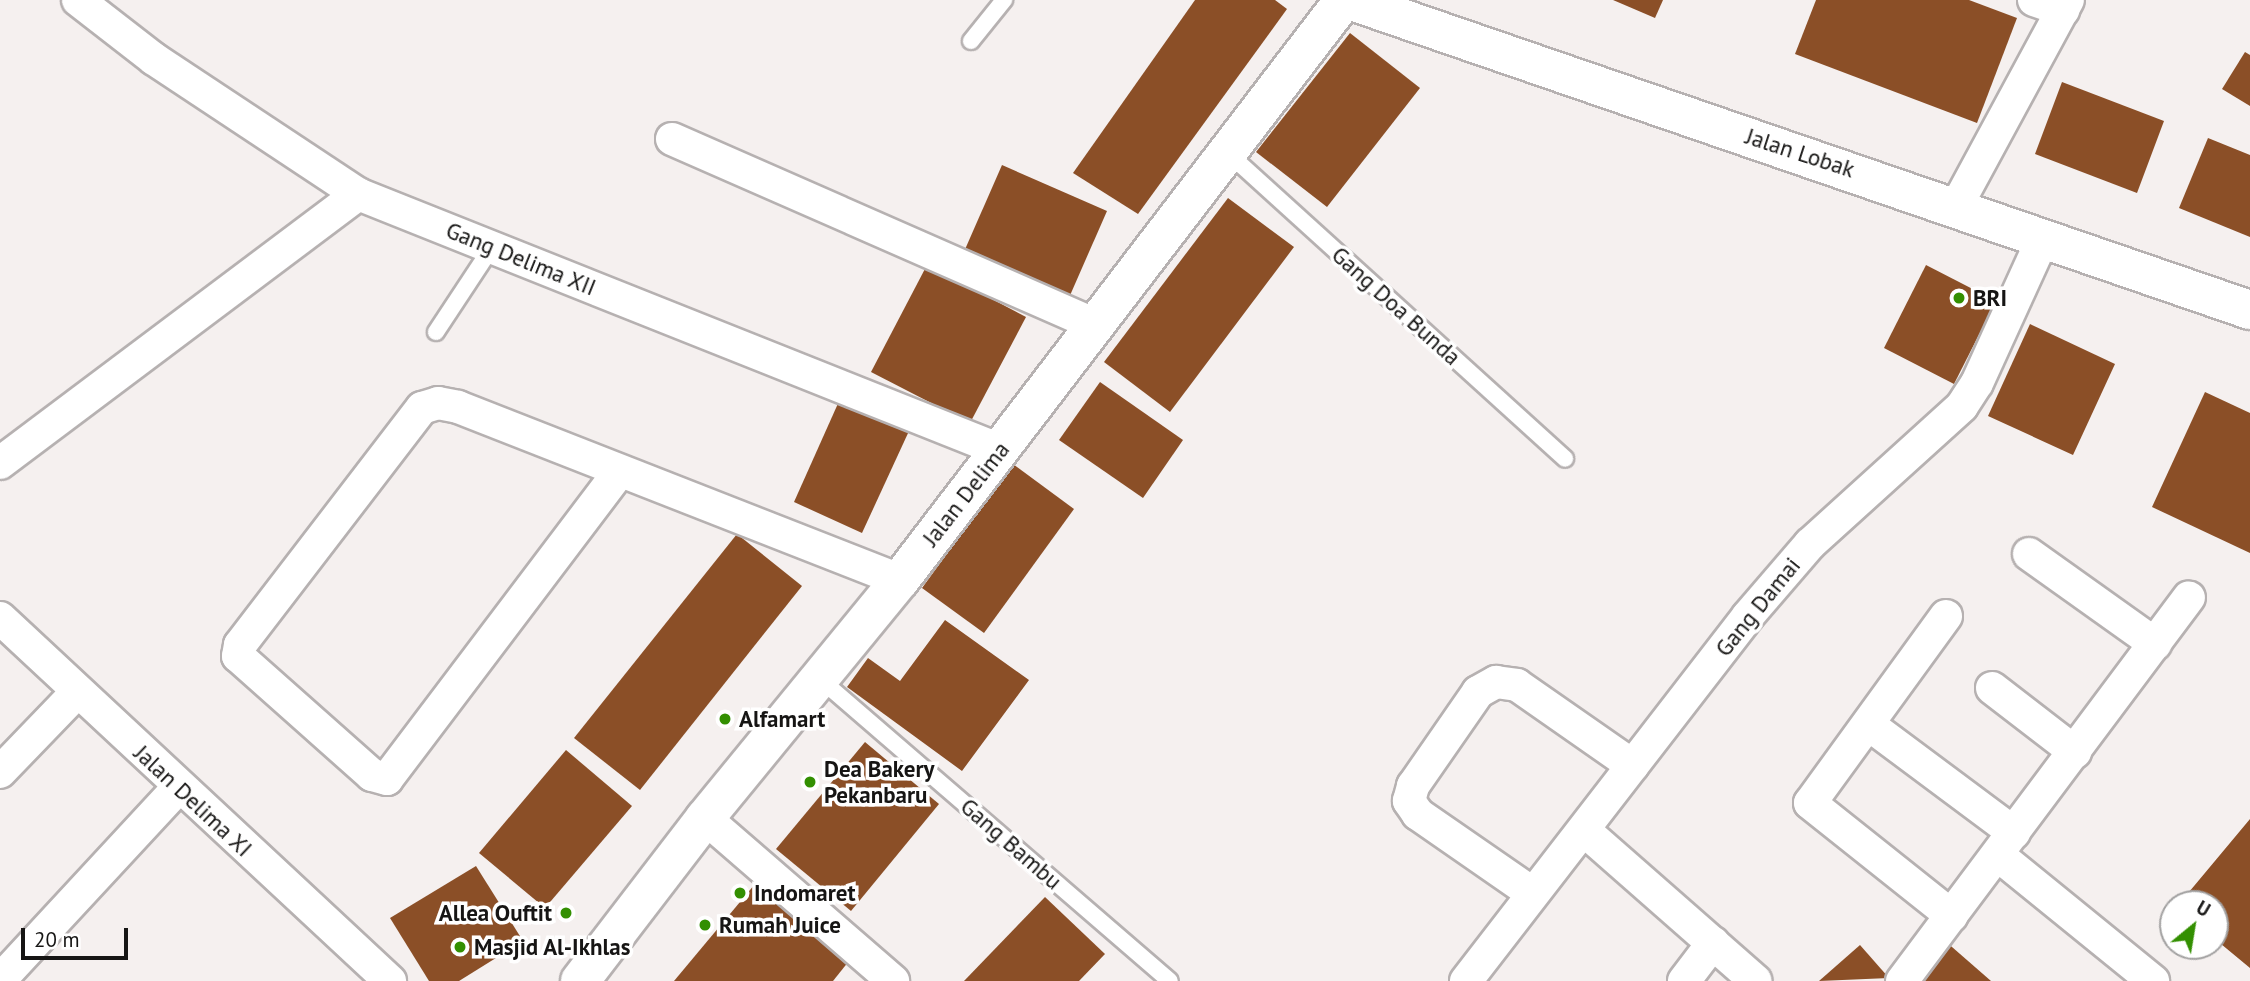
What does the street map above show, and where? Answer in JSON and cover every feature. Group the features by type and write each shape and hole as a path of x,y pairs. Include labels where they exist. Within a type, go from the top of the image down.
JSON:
{"main road":[{"name":"Jalan Delima","path":"580,981 705,818 900,580 1093,324 1346,0"},
{"name":"Jalan Lobak","path":"1346,0 1957,205 2250,310"}],"street":[{"name":"Gang Delima XII","path":"78,0 154,59 358,194 1000,450"},
{"path":"1957,205 2055,3"},
{"path":"672,139 1093,324"},
{"path":"0,463 358,194"},
{"name":"Gang Damai","path":"1466,981 1532,893 1585,831 1633,766 1810,544 1962,406 1977,383 2043,238"},
{"path":"619,472 387,779 372,775 241,662 240,645 422,408 438,403 458,407 900,580"},
{"path":"2029,554 2155,644"},
{"path":"1902,981 2189,597"},
{"path":"1946,617 1810,803 1952,916"},
{"name":"Jalan Delima XI","path":"0,618 376,977"},
{"path":"1532,893 1418,814 1409,801 1413,786 1478,692 1496,682 1517,685 1633,766"},
{"path":"1992,688 2075,752"},
{"path":"0,772 78,691"},
{"path":"1868,724 2006,844 2153,981"},
{"path":"0,980 178,788"},
{"path":"705,818 893,981"},
{"path":"1585,831 1756,981"},
{"path":"1684,981 1713,943"}],"lane":[{"path":"971,41 1004,0"},
{"name":"Gang Doa Bunda","path":"1228,153 1565,459"},
{"path":"436,332 492,247"},
{"name":"Gang Bambu","path":"820,679 1170,981"}],"building":[{"path":"1195,0 1275,0 1287,9 1138,214 1073,173"},
{"path":"1613,0 1663,0 1655,18"},
{"path":"1816,0 1969,0 2017,18 1977,123 1795,54"},
{"path":"1350,33 1420,88 1327,207 1256,152"},
{"path":"2245,52 2250,55 2250,106 2222,89"},
{"path":"2062,82 2164,121 2137,193 2035,154"},
{"path":"2208,138 2250,155 2250,237 2179,208"},
{"path":"1002,165 1107,211 1068,300 963,254"},
{"path":"1228,198 1294,247 1170,412 1104,362"},
{"path":"927,265 1026,317 970,423 871,372"},
{"path":"1926,265 1996,301 1954,384 1884,348"},
{"path":"2030,324 2115,364 2073,455 1988,416"},
{"path":"1100,382 1183,440 1143,498 1059,440"},
{"path":"2205,392 2250,413 2250,553 2152,507"},
{"path":"840,399 909,431 862,533 794,502"},
{"path":"1013,464 1074,509 984,633 922,588"},
{"path":"737,534 802,586 640,790 574,738"},
{"path":"945,620 1029,680 962,771 847,687 868,658 900,681"},
{"path":"865,742 939,804 851,911 776,849"},
{"path":"566,750 632,806 545,908 479,853"},
{"path":"2250,819 2250,968 2229,951 2229,890 2191,890"},
{"path":"476,866 523,941 459,981 429,981 390,918"},
{"path":"760,878 853,956 833,981 674,981"},
{"path":"1045,897 1105,954 1079,981 964,981"},
{"path":"1944,940 1991,981 1909,981"},
{"path":"1860,945 1889,978 1819,981"}],"place":[{"name":"BRI","path":"1959,298"},
{"name":"Alfamart","path":"725,719"},
{"name":"Dea Bakery Pekanbaru","path":"810,782"},
{"name":"Indomaret","path":"740,893"},
{"name":"Allea Ouftit","path":"566,913"},
{"name":"Rumah Juice","path":"705,925"},
{"name":"Masjid Al-Ikhlas","path":"460,947"}]}
